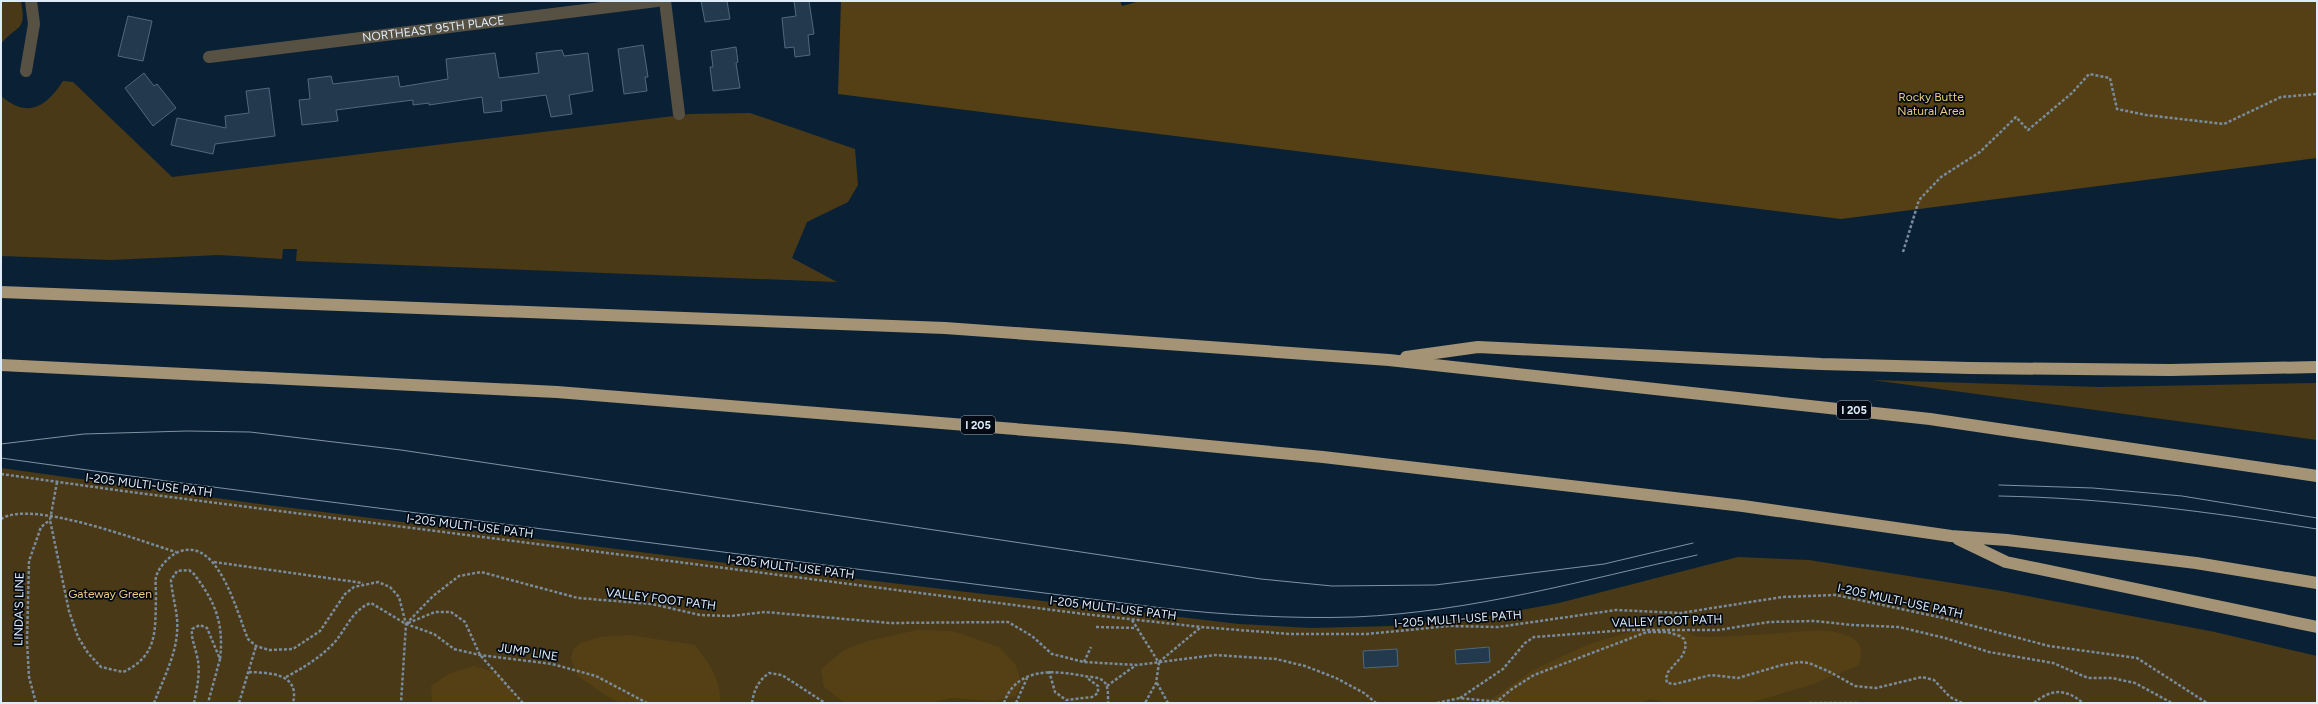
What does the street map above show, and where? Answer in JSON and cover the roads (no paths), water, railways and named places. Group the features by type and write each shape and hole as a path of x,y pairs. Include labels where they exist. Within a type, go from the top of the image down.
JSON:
{"highway":[{"name":"I 205","path":"1,292 945,328 1389,360 1922,418 2317,476"},
{"path":"1389,360 1478,347 1806,363 1977,368 2170,370 2317,367"},
{"name":"I 205","path":"1,365 557,392 1117,437 1495,477 1743,506 1951,536 2007,540 2196,563 2317,583"},
{"path":"1951,536 2006,562 2317,627"}],"street":[{"path":"26,71 34,24 31,1"},
{"name":"NORTHEAST 95TH PLACE","path":"209,57 658,1"},
{"path":"665,1 679,114"}],"tram line":[{"path":"1,444 84,434 187,431 250,432 401,450 1261,579 1332,586 1435,585 1604,564 1693,543"},
{"path":"1,458 174,482 1162,608 1258,616 1355,617 1441,609 1527,594 1697,555"},
{"path":"1999,485 2093,488 2182,496 2317,518"},
{"path":"1999,496 2039,497 2158,507 2317,529"}],"park label":[{"name":"Rocky Butte Natural Area","path":"1931,104"},
{"name":"Gateway Green","path":"110,594"}]}
